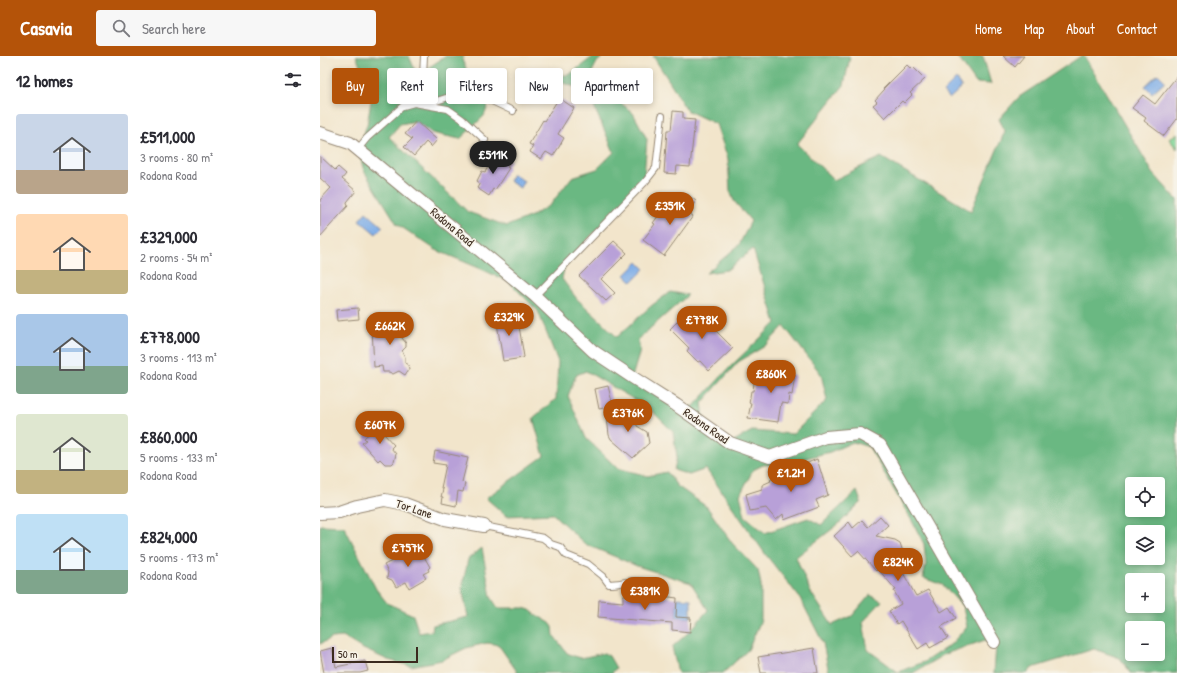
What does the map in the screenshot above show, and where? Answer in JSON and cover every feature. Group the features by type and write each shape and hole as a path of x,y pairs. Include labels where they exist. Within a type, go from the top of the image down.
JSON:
{"street":[{"name":"Rodona Road","path":"320,133 350,143 358,149 535,296 593,351 682,408 730,443 770,457 826,437 860,434 880,445 994,642"},
{"name":"Tor Lane","path":"320,513 339,512 357,506 385,500 405,504 445,519 484,526"}],"lane":[{"path":"423,68 424,56"},
{"path":"426,105 449,97 479,95 513,111"},
{"path":"358,149 367,138 402,106 410,104"},
{"path":"420,104 448,109 462,119 485,140"},
{"path":"535,296 640,187 656,168 662,116"},
{"path":"484,526 543,538 551,544 560,547 566,555 588,564 603,576 609,584 619,584 630,581 646,582 656,589"}],"green space":[{"path":"356,56 409,56 414,68 387,68 387,104 438,104 438,68 428,68 446,56 464,56 462,60 466,68 446,68 446,104 488,104 484,116 460,139 432,133 416,121 400,124 389,137 468,212 507,226 534,215 551,204 572,177 597,169 614,152 593,104 622,104 633,113 647,139 644,176 625,201 565,263 562,279 577,299 617,337 651,306 670,292 688,295 638,339 640,351 632,377 676,405 693,407 731,366 776,323 753,249 727,270 706,273 739,245 751,221 734,201 730,191 728,159 716,124 686,110 653,56 849,56 844,85 797,144 834,180 881,157 971,211 1005,131 999,119 1019,97 1081,56 1084,56 1153,173 1177,200 1177,673 1131,673 1120,658 1094,649 1032,668 1028,673 994,673 996,646 985,640 945,654 913,673 829,673 823,643 800,598 766,555 706,469 689,475 674,470 677,456 673,432 650,409 586,371 576,375 568,396 586,438 617,468 648,476 667,472 677,486 707,507 732,543 758,570 761,585 761,620 748,650 723,673 678,673 672,647 690,631 708,610 691,583 637,566 585,544 553,514 506,516 486,498 544,456 533,418 556,399 558,362 538,311 509,282 436,250 397,224 364,171 358,149 367,125 370,104 379,104 379,68 361,68","holes":["784,326 821,374 827,400 793,434 752,431 730,443 705,424 702,403 738,362 765,346","853,442 869,447 924,544 926,565 923,578 943,585 963,607 967,627 950,645 924,662 898,672 868,650 863,622 882,601 870,595 852,616 832,625 810,591 796,557 840,523 861,502 857,491 821,525 808,518 765,533 745,516 740,495 753,470 763,465 787,463 830,452"]},
{"path":"594,56 604,56 597,62 594,68 578,68"},
{"path":"957,56 983,56 991,84 976,83"},
{"path":"571,73 571,86 563,83 563,75"},
{"path":"1177,133 1177,149 1169,139"},
{"path":"320,525 344,526 376,589 387,603 413,615 419,633 432,631 433,625 468,617 462,588 468,559 482,548 491,597 498,608 523,608 530,610 550,623 553,627 554,636 567,653 581,658 604,653 609,656 616,668 612,673 518,673 500,647 495,644 487,643 466,648 442,660 411,666 388,660 361,648 343,637 332,638 320,644"}],"water":[{"path":"1158,74 1165,81 1152,93 1145,86"},
{"path":"956,79 962,87 949,99 943,92"},
{"path":"513,174 524,181 520,188 509,181"},
{"path":"366,212 383,227 376,234 359,220"},
{"path":"638,262 645,269 632,282 625,275"},
{"path":"677,598 691,599 691,618 676,617"}],"building":[{"path":"1003,56 1024,56 1015,67"},
{"path":"907,65 911,69 913,67 925,79 910,93 912,95 904,103 902,101 885,118 873,105 877,102 875,100 884,90 883,89"},
{"path":"1177,76 1177,119 1164,136 1144,121 1146,118 1132,108 1143,95 1155,104"},
{"path":"563,101 574,108 558,134 564,138 559,147 553,156 546,152 541,159 530,152 533,146 529,144 543,120 544,121 555,104 563,104"},
{"path":"673,111 683,112 683,119 695,120 690,167 677,166 676,174 664,173 667,130 671,130"},
{"path":"416,121 437,140 431,147 426,142 414,156 404,147 412,139 405,134"},
{"path":"499,153 511,161 507,167 509,168 495,190 493,189 489,196 477,188 480,183 477,181 482,171 485,172 493,159 495,160"},
{"path":"320,156 335,170 338,167 346,174 342,179 356,191 347,202 348,206 320,237 320,200 331,188 320,178"},
{"path":"687,194 696,201 688,212 693,216 664,256 643,240 655,224 653,223 659,215 661,217 673,201 678,206"},
{"path":"614,241 627,253 601,279 615,293 606,301 579,276"},
{"path":"358,308 359,319 337,321 336,310"},
{"path":"497,309 509,309 509,328 519,326 523,358 503,361 497,323"},
{"path":"696,311 733,348 709,371 700,361 698,362 687,351 689,348 670,329 684,315 688,319"},
{"path":"402,312 402,338 406,343 406,347 402,351 405,357 405,363 408,365 409,369 405,375 399,371 393,374 383,372 382,366 374,367 372,328 380,328 379,320 394,319"},
{"path":"775,367 788,368 787,374 795,375 792,395 789,394 788,404 781,403 778,422 748,418 751,403 749,403 751,391 753,391 755,375 761,376 762,370 774,372"},
{"path":"608,386 613,406 599,409 595,389"},
{"path":"635,412 637,426 647,432 649,443 633,458 611,439 609,435 607,417"},
{"path":"383,423 389,430 384,434 394,445 391,448 396,454 392,464 385,464 380,459 378,461 362,443 366,440 364,438 374,429 375,431"},
{"path":"435,451 468,458 462,482 465,483 463,492 458,491 456,506 442,503 443,497 441,497 443,489 441,488 446,465 433,463"},
{"path":"817,459 828,495 816,500 819,507 784,520 783,514 776,520 766,508 750,511 746,494 762,489 762,485 780,475 781,477 807,469 805,464"},
{"path":"880,516 888,525 876,536 895,540 900,543 904,555 911,563 902,571 916,596 928,590 941,612 949,607 956,618 941,627 948,638 930,648 927,643 918,649 901,621 897,624 889,611 901,604 894,591 896,590 878,569 876,571 858,551 852,556 834,536 849,522 853,528 862,520 868,527"},
{"path":"418,546 430,567 428,569 429,571 423,574 426,578 409,588 406,582 396,587 392,580 387,578 388,572 384,565 396,559 395,556 408,548 410,551"},
{"path":"623,595 677,598 676,617 691,618 690,632 672,630 672,623 598,617 599,600 623,602"},
{"path":"332,648 336,667 365,661 368,671 360,673 324,673 320,651"},
{"path":"814,648 818,673 761,673 758,657"}]}
